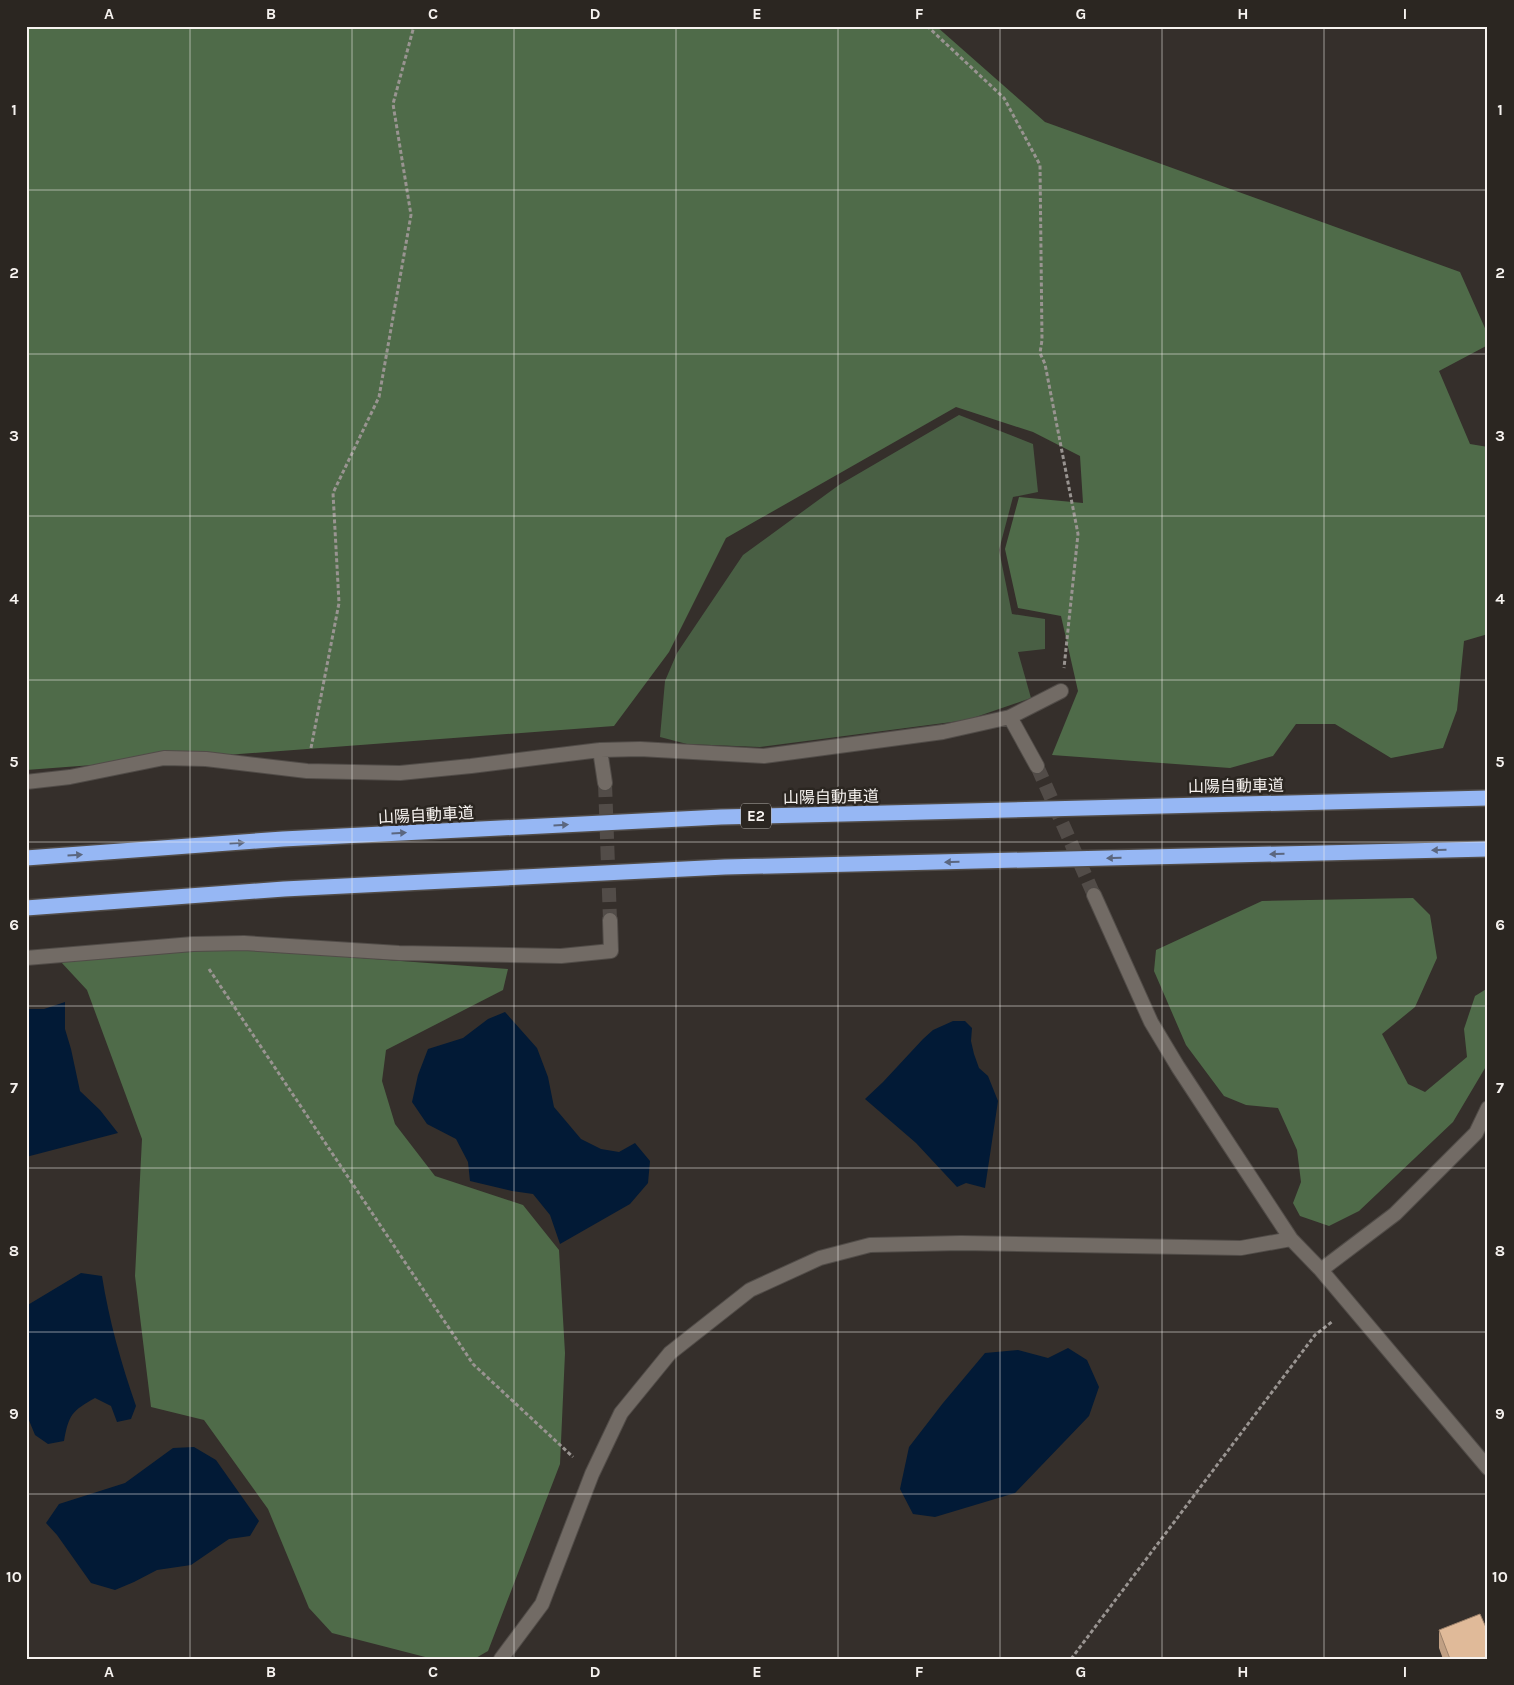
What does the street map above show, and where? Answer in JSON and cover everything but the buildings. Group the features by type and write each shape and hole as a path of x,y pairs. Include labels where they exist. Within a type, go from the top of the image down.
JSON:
{"highway":[{"name":"山陽自動車道","path":"26,858 283,839 721,817 1488,798"},
{"path":"26,908 284,889 725,867 1488,849"}],"street":[{"path":"26,782 70,777 164,758 206,759 307,771 400,773 600,750 640,749 764,756 943,732 1010,717 1061,690"},
{"path":"1010,717 1037,766"},
{"path":"600,750 605,783"},
{"path":"1094,895 1151,1022 1178,1067 1291,1239 1351,1306 1488,1468"},
{"path":"26,958 193,944 244,943 399,953 561,956 611,950 610,920"},
{"path":"1320,1270 1395,1214 1476,1133 1488,1108"},
{"path":"500,1659 542,1604 592,1474 621,1413 670,1353 750,1290 820,1258 870,1245 961,1243 1242,1248 1291,1239"}],"path":[{"path":"307,771 339,602 333,492 379,397 411,215 393,104 414,26"},
{"path":"927,26 1004,98 1040,165 1042,340 1040,353 1045,364 1078,534 1061,690"},
{"path":"193,944 473,1364 592,1474"},
{"path":"1071,1659 1315,1335 1351,1306"}],"green space":[{"path":"26,26 936,26 1045,122 1460,272 1488,335 1488,345 1439,371 1470,444 1488,447 1488,634 1464,641 1457,710 1443,748 1391,758 1335,724 1296,724 1273,756 1230,768 1052,755 1078,691 1061,616 1018,608 1005,549 1019,497 1083,503 1080,456 1033,432 956,407 726,538 669,652 614,726 26,770"},
{"path":"959,415 1033,444 1038,492 1013,497 999,550 1012,614 1045,619 1045,649 1018,652 1031,698 967,720 760,747 687,744 660,737 665,681 677,653 743,555 839,485"},
{"path":"1413,898 1430,915 1437,958 1415,1007 1382,1034 1408,1084 1425,1092 1467,1057 1464,1029 1475,996 1488,988 1488,1063 1453,1122 1359,1211 1329,1226 1300,1216 1293,1203 1301,1182 1297,1150 1278,1108 1246,1105 1224,1096 1186,1045 1154,971 1156,950 1262,901"},
{"path":"179,949 242,949 508,969 503,990 386,1050 382,1081 395,1124 435,1176 523,1205 559,1250 565,1353 560,1464 488,1651 474,1659 433,1659 332,1633 309,1608 268,1509 204,1420 151,1407 135,1276 142,1139 87,990 61,962"}],"water":[{"path":"65,1002 65,1029 80,1091 100,1110 118,1133 26,1157 26,1009 44,1009"},
{"path":"505,1012 537,1048 548,1077 554,1107 581,1139 601,1149 619,1152 635,1143 650,1161 648,1183 630,1204 560,1244 550,1215 533,1194 470,1181 468,1162 456,1139 427,1124 412,1102 418,1075 428,1049 463,1038 488,1019"},
{"path":"953,1021 965,1021 972,1028 971,1041 974,1054 979,1068 988,1076 998,1101 985,1188 966,1183 957,1187 916,1143 865,1099 933,1030"},
{"path":"81,1273 102,1276 116,1341 136,1406 131,1419 117,1422 111,1406 95,1398 81,1406 73,1414 64,1441 48,1444 35,1435 26,1413 26,1306"},
{"path":"1068,1348 1087,1360 1099,1387 1089,1416 1015,1493 935,1517 913,1514 900,1489 909,1447 985,1353 1018,1350 1048,1358"},
{"path":"194,1447 216,1460 259,1521 250,1536 229,1539 191,1565 157,1570 115,1590 91,1583 57,1535 46,1523 59,1504 125,1483 173,1448"}],"tunnel":[{"path":"1037,766 1094,895"},
{"path":"605,783 610,920"}]}
